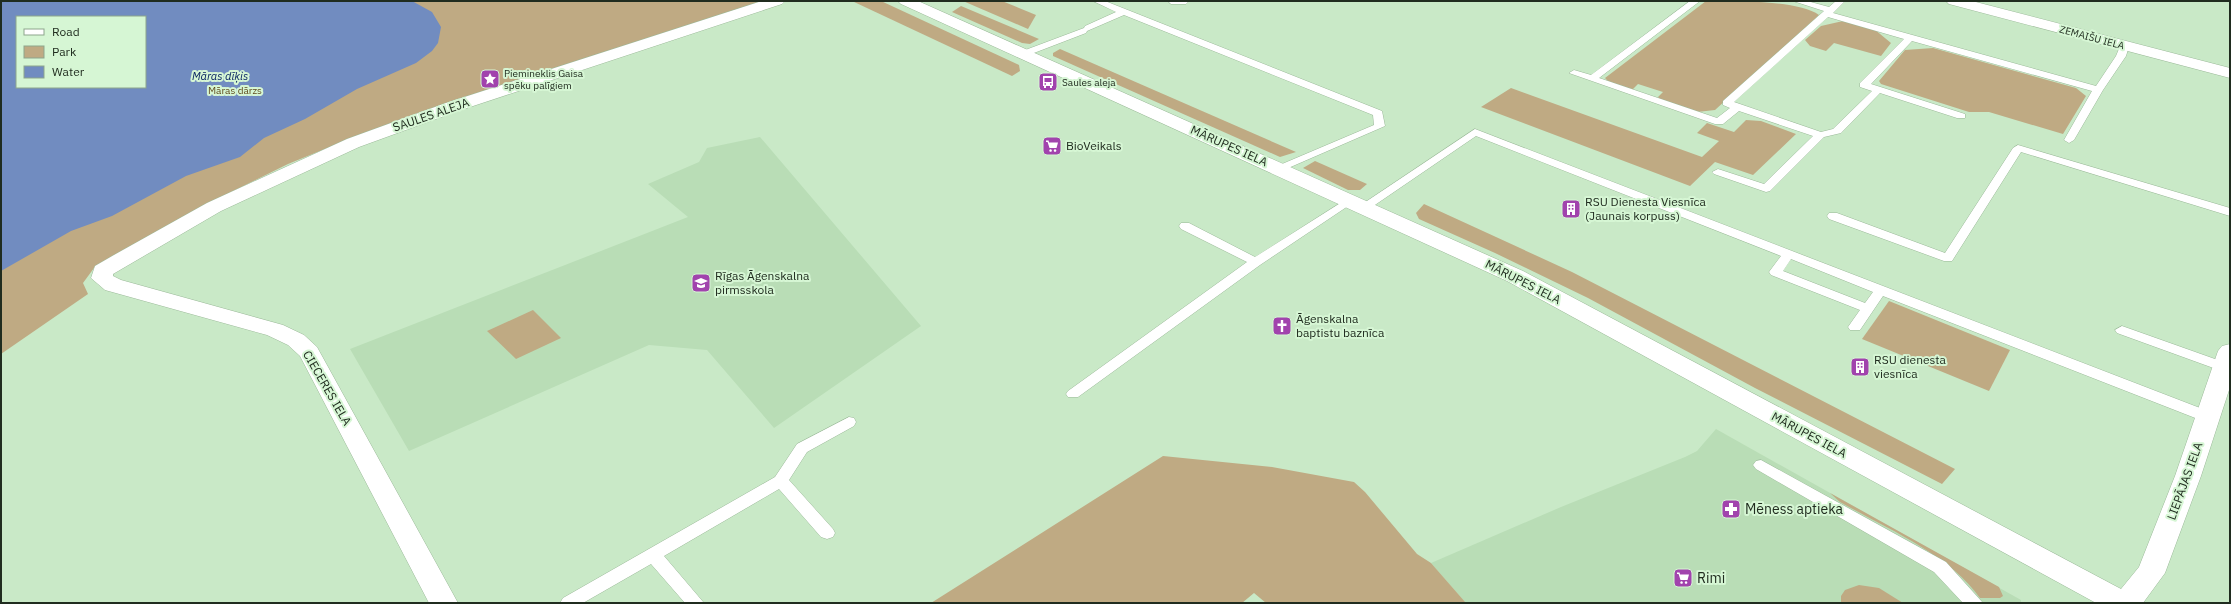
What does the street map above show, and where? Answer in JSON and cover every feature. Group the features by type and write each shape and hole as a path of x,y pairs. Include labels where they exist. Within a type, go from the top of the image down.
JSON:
{"street":[{"name":"SAULES ALEJA","path":"103,271 121,258 214,207 353,143 452,107 777,1"},
{"name":"MĀRUPES IELA","path":"906,1 1515,276 2120,603"},
{"path":"1176,1 1181,1"},
{"name":"ZEMAIŠU IELA","path":"1954,1 1973,3 2124,46 2230,73"},
{"name":"CIECERES IELA","path":"103,271 102,278 113,285 275,330 296,340 309,352 444,603"},
{"name":"LIEPĀJAS IELA","path":"2126,603 2151,572 2188,476 2227,359"}],"lane":[{"path":"1097,1 1378,113 1380,126 1279,169"},
{"path":"1592,79 1696,1"},
{"path":"1797,1 1910,38 2098,90"},
{"path":"1820,135 1727,103 1841,1"},
{"path":"1023,54 1085,30 1123,12"},
{"path":"1910,38 1864,85 1961,116"},
{"path":"2069,140 2098,90 2121,56 2124,46"},
{"path":"1574,73 1720,122 1738,107"},
{"path":"1718,172 1766,189 1820,135 1837,131 1878,90"},
{"path":"1073,394 1256,262 1358,204 1475,132 1880,291 2084,368 2208,417"},
{"path":"1834,216 1948,258 2018,148 2230,212"},
{"path":"1185,226 1256,262"},
{"path":"1788,255 1775,272 1867,308"},
{"path":"1855,327 1880,291"},
{"path":"2122,330 2227,359"},
{"path":"569,603 780,481 802,448 849,422"},
{"path":"1761,465 1940,567 1974,603"},
{"path":"780,481 795,495 827,533"},
{"path":"653,555 695,603"}],"shaded area":[{"name":"Rīgas Āgenskalna pirmsskola","path":"760,137 921,326 774,428 707,350 649,345 409,451 350,349 688,217 648,184 699,162 707,148"},
{"path":"1716,429 2021,600 2021,603 1466,603 1431,563 1561,507 1685,457 1697,451"}],"green space":[{"name":"Māras dīķis","path":"1,1 762,1 369,131 288,164 213,201 94,268 83,283 88,294 1,354"},
{"path":"852,1 881,1 1019,65 1020,71 1012,76"},
{"path":"963,1 1002,1 1036,15 1028,29"},
{"path":"1706,1 1766,2 1797,6 1810,10 1819,15 1715,110 1697,112 1660,100 1658,97 1663,92 1638,84 1633,89 1621,87 1610,83 1605,78"},
{"path":"961,6 1039,39 1030,44 1022,43 952,12"},
{"path":"1843,21 1874,29 1891,43 1881,56 1834,43 1826,51 1810,46 1805,40 1821,26"},
{"path":"1933,48 2076,88 2086,96 2063,134 1989,112 1969,112 1881,84 1879,81 1905,50"},
{"path":"1060,49 1296,152 1280,157 1053,56 1053,53"},
{"path":"1511,88 1702,157 1719,141 1697,133 1707,123 1734,132 1746,120 1761,121 1796,134 1753,175 1715,162 1690,186 1481,107"},
{"path":"1315,161 1367,184 1360,190 1348,190 1303,168"},
{"path":"1424,204 1572,272 1955,469 1942,484 1755,388 1588,298 1495,253 1419,219 1416,213"},
{"path":"1889,301 2010,350 1989,391 1862,339"},
{"path":"533,310 561,338 516,359 487,331"},
{"path":"1163,456 1272,467 1354,482 1365,492 1417,554 1431,563 1466,603 1266,603 1254,593 1242,603 931,603"},
{"path":"1830,493 1999,587 2003,596 2000,598 1980,598 1952,569 1935,556 1897,532 1840,502"},
{"path":"1859,585 1879,588 1903,603 1841,603 1841,596 1845,590"}],"water":[{"name":"Māras dīķis","path":"1,1 412,1 432,12 441,27 438,43 432,51 416,63 357,89 305,119 264,138 240,157 186,176 112,216 71,231 1,271"}],"place":[{"name":"Piemineklis Gaisa spēku palīgiem","path":"490,79"},
{"name":"Saules aleja","path":"1048,82"},
{"name":"BioVeikals","path":"1052,146"},
{"name":"RSU Dienesta Viesnīca (Jaunais korpuss)","path":"1571,209"},
{"name":"Rīgas Āgenskalna pirmsskola","path":"701,283"},
{"name":"Āgenskalna baptistu baznīca","path":"1282,326"},
{"name":"RSU dienesta viesnīca","path":"1860,367"},
{"name":"Mēness aptieka","path":"1731,509"},
{"name":"Rimi","path":"1683,578"}],"park label":[{"name":"Māras dārzs","path":"235,90"}]}
